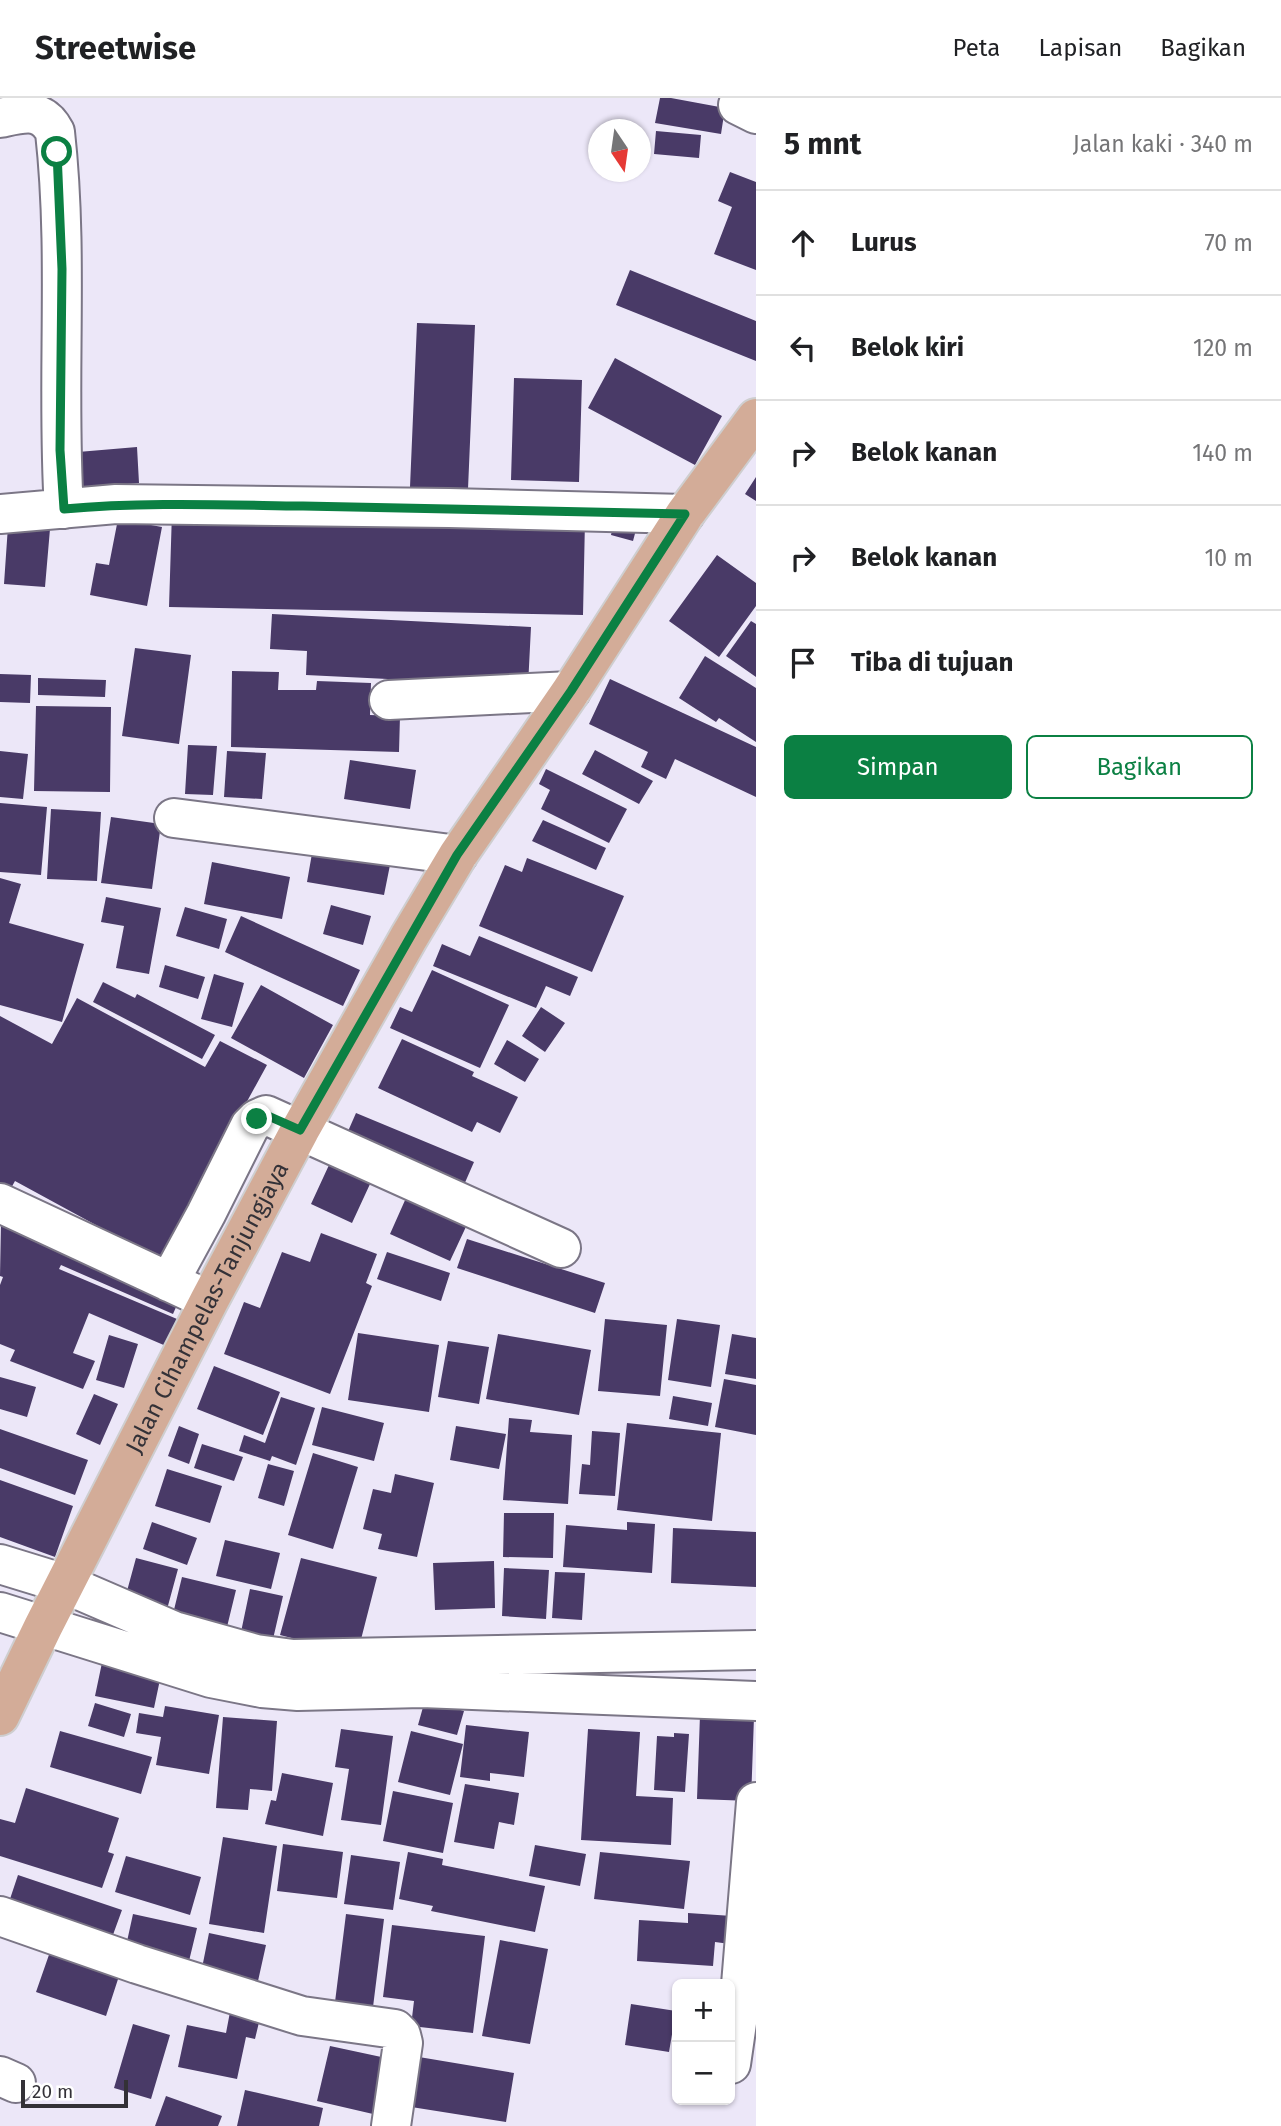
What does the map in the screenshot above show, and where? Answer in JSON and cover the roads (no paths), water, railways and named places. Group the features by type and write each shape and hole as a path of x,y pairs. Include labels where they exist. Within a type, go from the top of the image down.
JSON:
{"main road":[{"name":"Jalan Cihampelas-Tanjungjaya","path":"0,1716 245,1233 300,1130 457,855 571,691 685,514 756,418"}],"street":[{"path":"0,118 32,113 41,115 49,120 55,132 62,269 60,450 64,509"},
{"path":"0,514 116,504 685,514"},
{"path":"389,700 571,691"},
{"path":"173,818 457,855"},
{"path":"169,1282 250,1126 266,1115 561,1248"},
{"path":"0,1203 209,1301"},
{"path":"206,1214 245,1233"},
{"path":"0,1564 65,1584 174,1631 256,1654 293,1659 756,1650"},
{"path":"0,1612 211,1678 262,1688 298,1691 422,1688 756,1701"},
{"path":"734,2042 756,1802"},
{"path":"0,1916 137,1964 276,2008 302,2015 395,2029 401,2035 403,2043 391,2126"}]}
